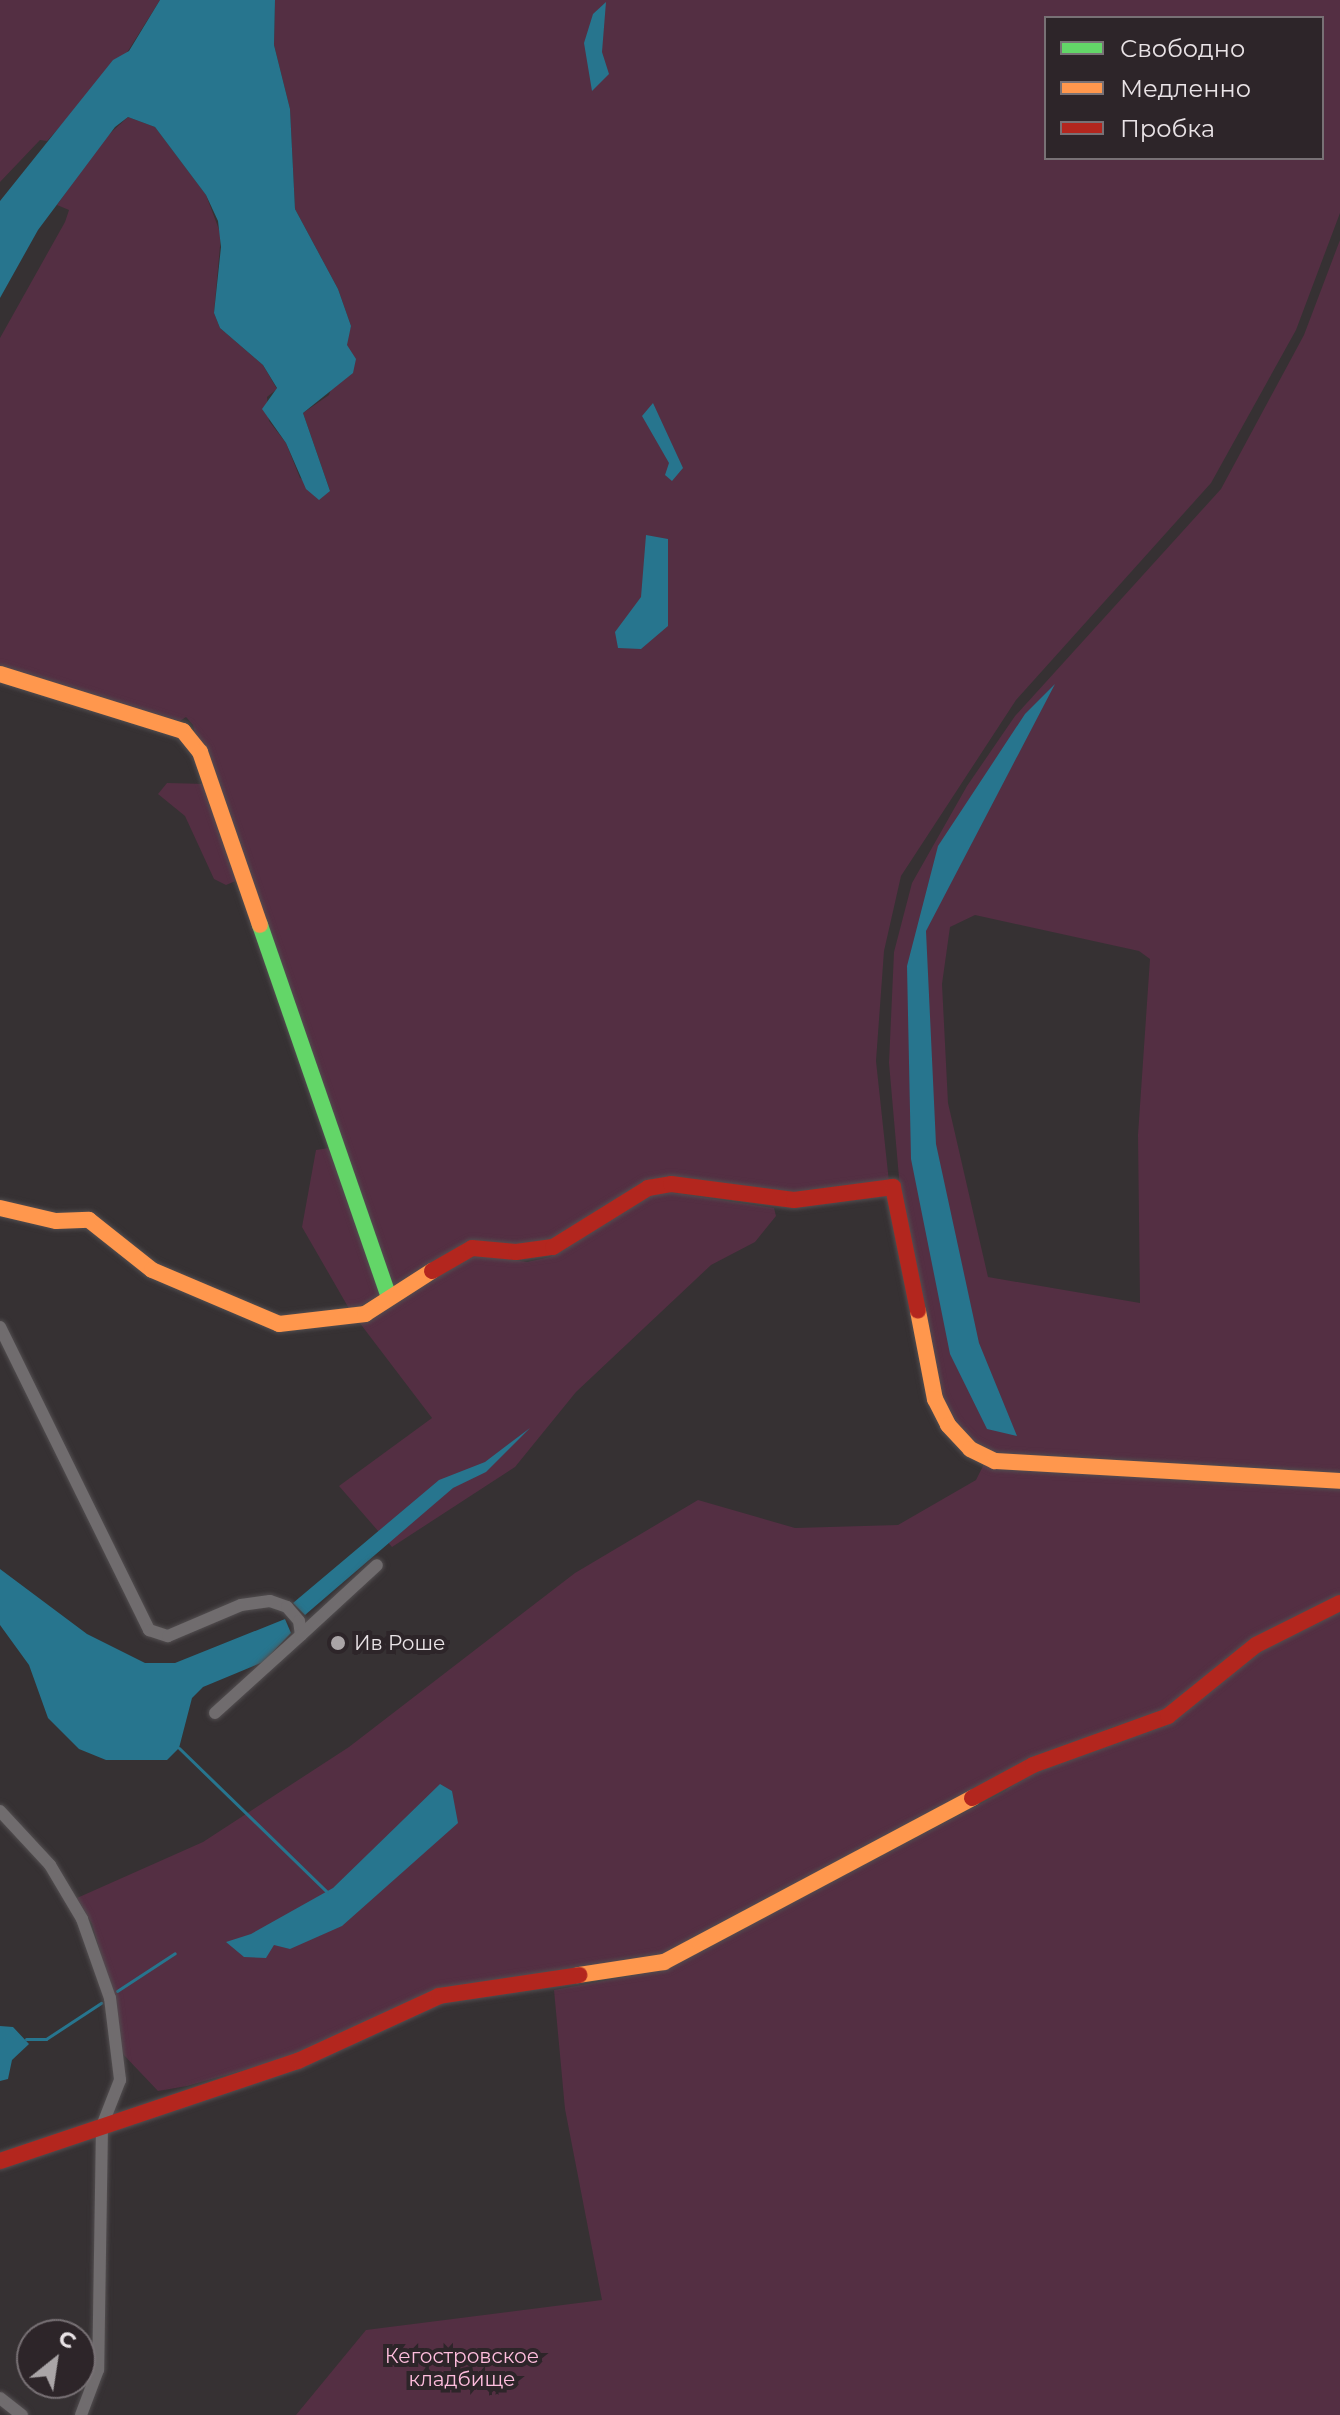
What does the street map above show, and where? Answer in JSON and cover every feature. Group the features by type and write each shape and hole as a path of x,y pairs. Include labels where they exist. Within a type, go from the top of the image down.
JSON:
{"street":[{"path":"0,674 55,695 165,722 183,731 200,752 388,1295"},
{"path":"0,1208 20,1209 56,1221 89,1220 152,1270 279,1324 365,1314 388,1295 472,1248 516,1252 553,1247 648,1188 671,1184 794,1200 893,1187 935,1399 948,1425 970,1449 995,1461 1340,1481"},
{"path":"0,1327 149,1630 168,1636 241,1605 270,1601 287,1607 299,1621 301,1635"},
{"path":"215,1713 377,1565"},
{"path":"0,2161 298,2061 439,1996 664,1962 1033,1765 1168,1716 1256,1645 1340,1603"},
{"path":"0,1811 58,1879 82,1919 110,1998 120,2080 102,2126 98,2370 81,2415"},
{"path":"0,2398 22,2415"}],"green space":[{"path":"0,0 160,0 128,51 47,141 40,140 0,182"},
{"path":"275,0 1340,0 1340,213 1296,330 1211,483 1016,700 901,876 884,951 876,1061 889,1182 795,1197 660,1181 550,1247 451,1252 351,1312 302,1227 316,1150 335,1147 238,880 226,885 214,879 185,816 158,794 167,783 206,784 193,725 186,717 180,721 0,673 0,338 65,222 69,210 57,205 104,139 128,117 155,127 206,195 221,235 214,313 220,328 263,365 277,389 267,397 269,421 286,443 300,478 330,491 303,413 329,395 351,326 338,289 295,209 290,109 274,45"},
{"path":"1340,240 1340,1477 1006,1457 974,1446 945,1411 900,1189 889,1063 894,952 912,883 967,786 1015,716 1221,489 1304,335","holes":["975,915 1139,951 1150,959 1138,1135 1140,1303 988,1277 948,1103 942,984 950,927"]},
{"path":"662,1191 774,1208 776,1216 755,1242 711,1265 576,1392 515,1467 392,1547 339,1486 432,1418 359,1322 457,1262 482,1255 527,1262 550,1257 636,1200"},
{"path":"985,1462 1340,1486 1340,1599 1173,1708 1110,1728 664,1956 433,1992 297,2055 187,2086 158,2091 120,2051 114,2000 92,1924 77,1898 203,1842 349,1747 575,1573 698,1500 795,1528 898,1525 976,1480"},
{"name":"Кегостровское кладбище","path":"1340,1607 1340,2415 296,2415 366,2330 602,2300 565,2109 554,1990 662,1970 1005,1791 1035,1769 1146,1726 1257,1647"}],"water":[{"path":"160,0 275,0 274,45 290,109 295,209 338,289 351,326 347,345 356,359 353,373 303,413 330,491 319,500 306,489 286,443 262,409 277,388 263,365 220,328 214,313 221,247 218,221 206,195 155,127 128,117 115,127 38,230 0,298 0,201 113,60 129,51"},
{"path":"606,2 602,52 609,74 592,91 584,43 593,14"},
{"path":"653,403 683,468 672,481 665,475 669,463 642,416"},
{"path":"646,535 668,539 668,626 641,649 618,648 615,632 641,597"},
{"path":"1055,684 926,931 936,1144 979,1343 1017,1436 987,1429 950,1354 911,1159 907,966 938,846 1025,714"},
{"path":"530,1428 486,1472 453,1488 305,1615 293,1603 439,1480 485,1462"},
{"path":"0,1569 87,1634 145,1663 175,1663 285,1619 291,1633 263,1662 203,1687 192,1698 179,1748 167,1760 106,1760 79,1749 48,1718 29,1665 0,1625"},
{"path":"440,1784 452,1791 458,1823 342,1926 290,1949 274,1945 266,1958 244,1957 226,1942 251,1934 333,1888"},
{"path":"0,2026 13,2027 29,2044 12,2060 8,2079 0,2081"}],"waterway":[{"path":"179,1748 327,1892"},
{"path":"117,1991 175,1953"},
{"path":"26,2039 46,2039 101,2003"}],"traffic: fast":[{"path":"260,925 388,1295"}],"traffic: slow":[{"path":"0,674 183,731 200,752 260,925"},
{"path":"0,1208 56,1221 89,1220 152,1270 279,1324 365,1314 432,1271"},
{"path":"918,1311 935,1399 948,1425 970,1449 995,1461 1340,1481"},
{"path":"579,1975 664,1962 972,1798"}],"traffic: jam":[{"path":"432,1271 472,1248 516,1252 553,1247 648,1188 671,1184 794,1200 893,1187 918,1311"},
{"path":"972,1798 1033,1765 1168,1716 1256,1645 1340,1603"},
{"path":"0,2161 298,2061 439,1996 579,1975"}],"place":[{"name":"Ив Роше","path":"338,1643"}]}
